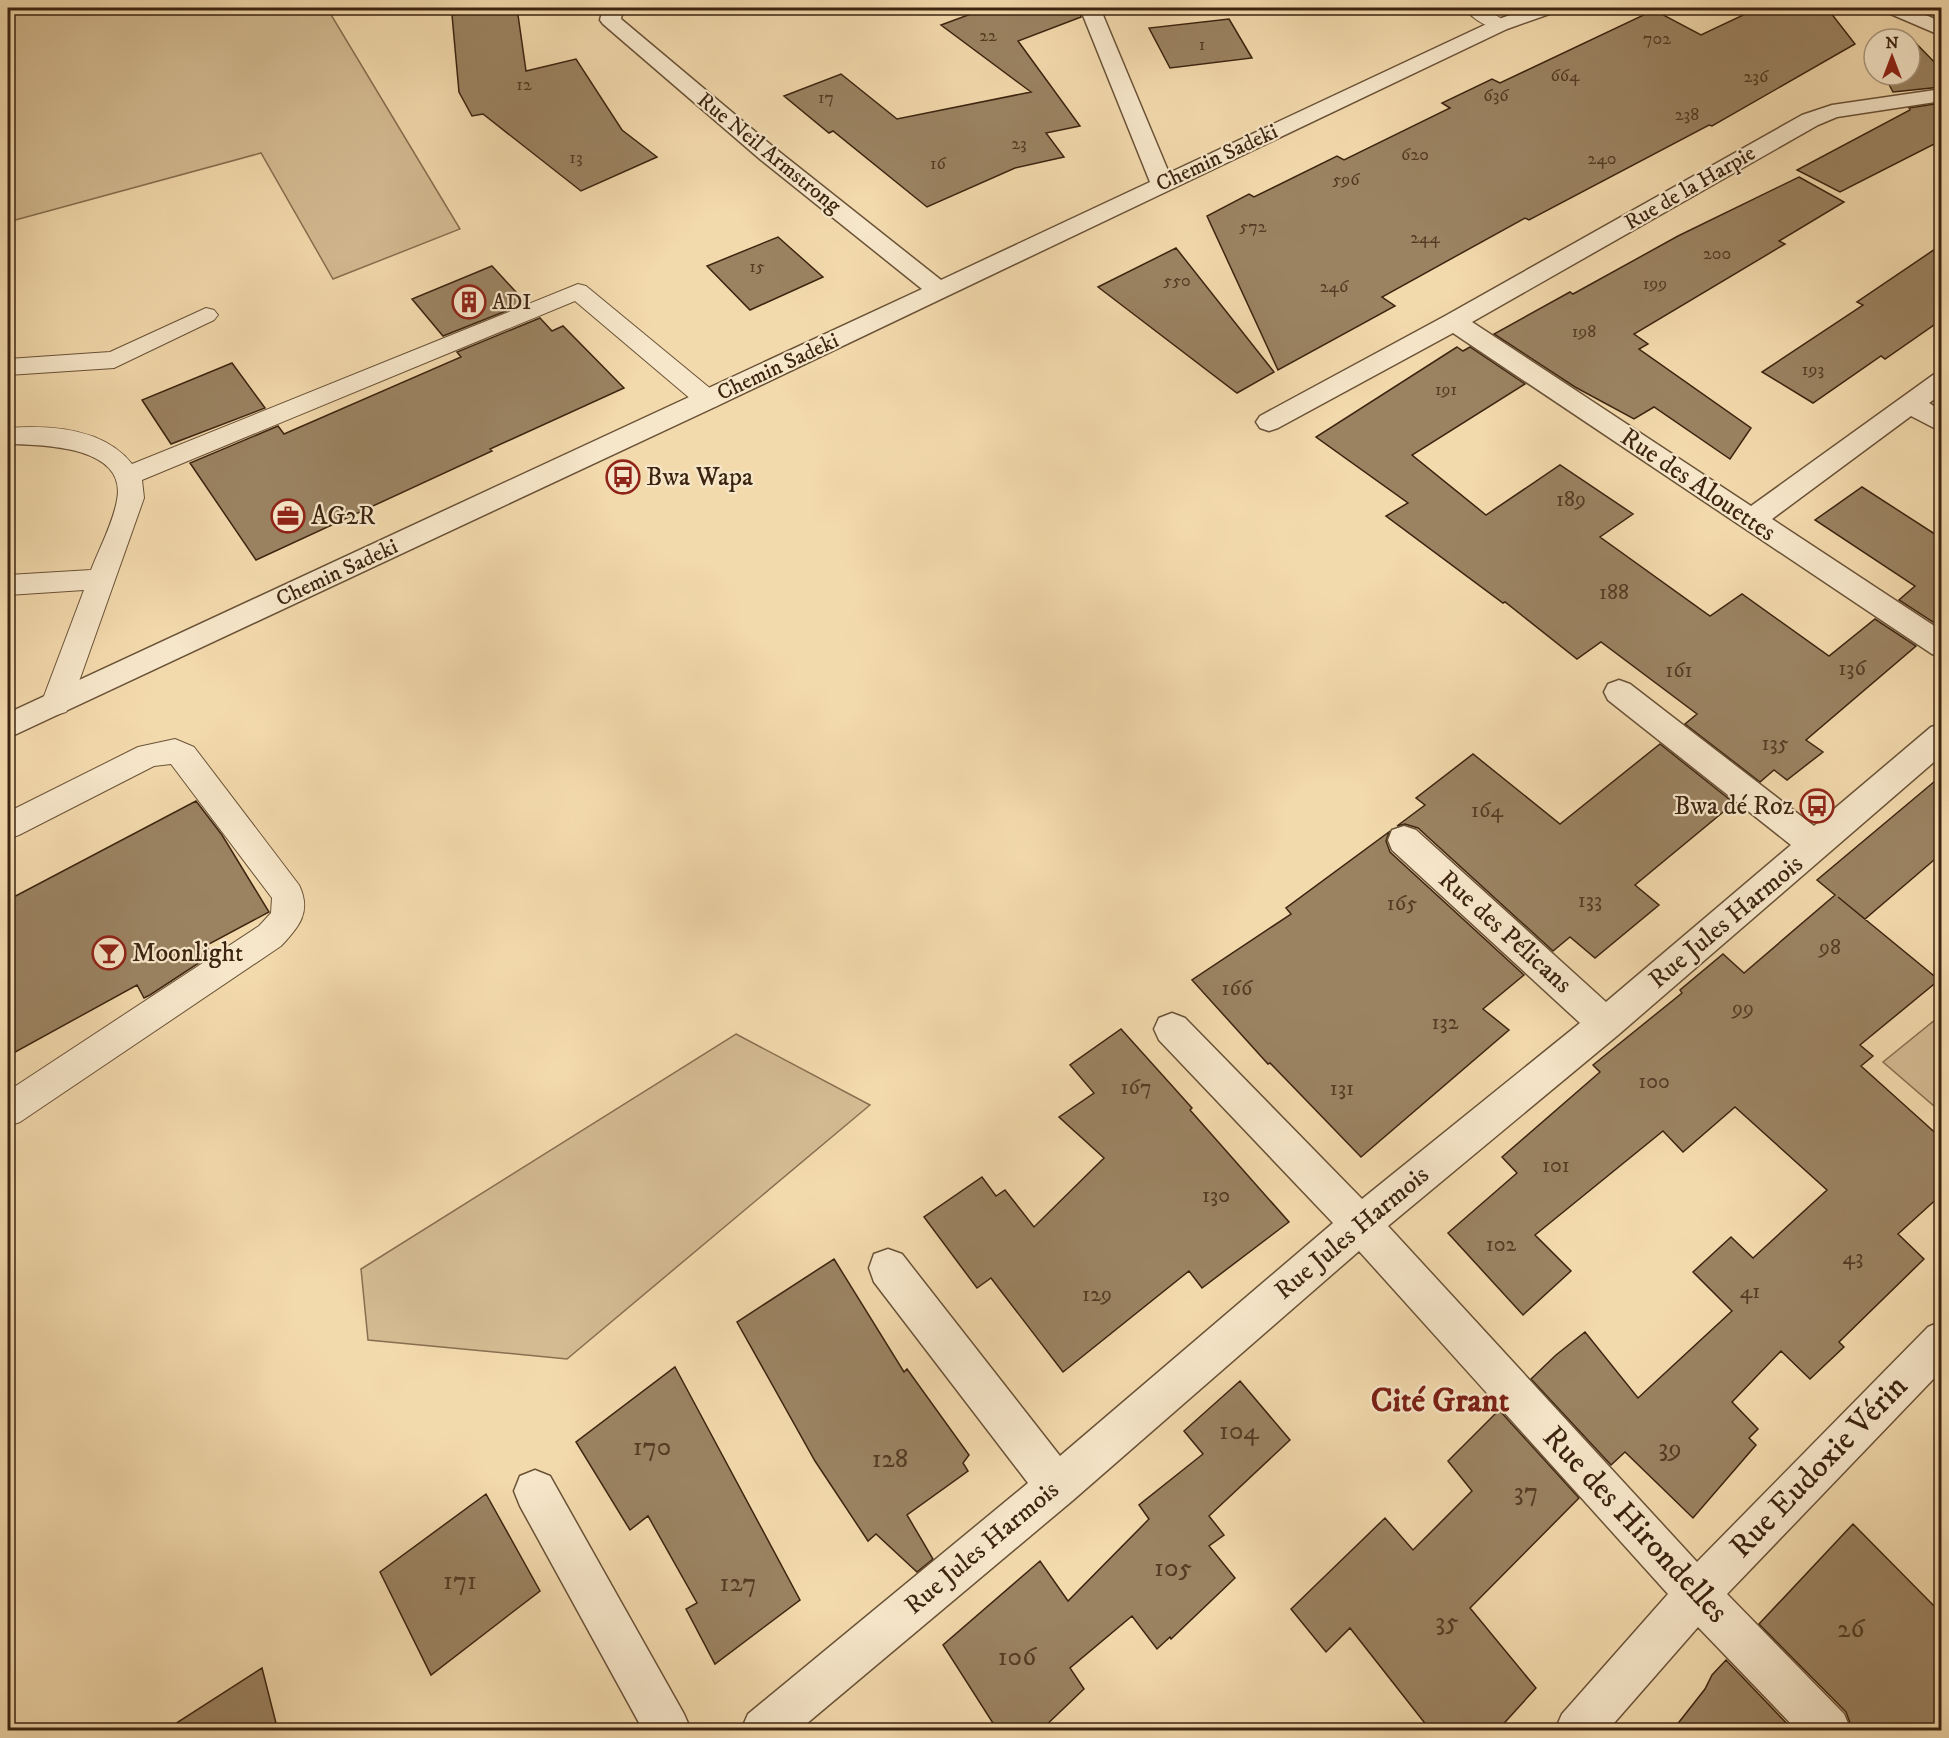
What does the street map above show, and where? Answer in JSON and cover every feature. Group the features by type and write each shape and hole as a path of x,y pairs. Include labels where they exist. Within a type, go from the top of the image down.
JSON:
{"street":[{"name":"Rue Neil Armstrong","path":"613,8 610,20 769,155 939,290"},
{"path":"1090,8 1162,184"},
{"name":"Chemin Sadeki","path":"8,726 708,400 1500,25 1548,8"},
{"path":"1893,8 1941,30"},
{"name":"Rue de la Harpie","path":"1269,422 1454,322 1810,120 1832,111 1941,95"},
{"name":"Rue des Alouettes","path":"1454,322 1941,646"},
{"path":"1751,520 1941,381"},
{"path":"1910,404 1941,423"},
{"path":"1619,692 1816,846"},
{"name":"Rue Jules Harmois","path":"764,1731 1057,1486 1360,1224 1606,1024 1816,846 1941,736"},
{"name":"Rue des Pélicans","path":"1404,840 1606,1024"},
{"name":"Rue des Hirondelles","path":"1172,1029 1360,1224 1697,1594 1828,1731"},
{"path":"888,1268 1057,1486"},
{"name":"Rue Eudoxie Vérin","path":"1578,1731 1697,1594 1941,1341"},
{"path":"536,1491 668,1731"}],"lane":[{"path":"1474,8 1500,25"},
{"path":"128,476 578,291 708,400"},
{"path":"8,367 114,360 206,315"},
{"path":"8,436 70,438 103,450 128,476 131,498 56,704"},
{"path":"8,585 101,579"},
{"path":"8,826 149,755 175,752 183,756 288,895 287,918 270,936 8,1110"}],"shaded area":[{"path":"8,8 327,8 460,229 333,279 261,153 8,222"},
{"path":"1941,1015 1941,1112 1883,1062"},
{"path":"736,1034 870,1105 567,1359 368,1340 361,1269"}],"building":[{"path":"517,8 526,71 576,59 622,130 657,157 581,191 483,114 472,116 459,92 452,15"},
{"path":"987,8 1078,8 1081,17 1018,41 1080,126 1046,133 1064,157 1015,168 927,207 833,131 829,133 784,96 841,74 897,119 1031,92 941,25"},
{"path":"1758,8 1827,8 1855,44 1712,126 1709,125 1529,220 1525,218 1382,297 1395,306 1278,370 1207,216 1249,194 1254,197 1337,156 1344,160 1450,108 1442,103 1492,79 1500,83 1654,10 1701,35"},
{"path":"1229,19 1252,58 1170,68 1149,28"},
{"path":"1922,49 1941,69 1941,87 1893,92 1890,87 1922,87"},
{"path":"1941,103 1941,143 1940,141 1840,192 1797,170 1910,110 1909,108"},
{"path":"1799,177 1844,202 1779,241 1785,244 1634,334 1648,344 1639,349 1751,428 1730,459 1654,407 1634,419 1575,387 1494,334 1570,292 1573,294 1678,236"},
{"path":"778,237 823,277 750,310 707,266"},
{"path":"1941,245 1941,320 1885,359 1881,356 1813,403 1762,372 1863,305 1857,302"},
{"path":"1176,248 1274,372 1237,393 1098,287"},
{"name":"ADI","path":"492,266 526,303 443,336 412,299"},
{"path":"540,318 552,331 563,326 624,388 256,560 190,463 278,426 284,434 461,357 457,352"},
{"path":"1457,347 1463,351 1470,347 1525,384 1412,455 1486,515 1560,465 1633,514 1600,537 1710,616 1742,594 1829,656 1875,619 1916,646 1806,740 1823,752 1787,780 1774,770 1760,782 1685,724 1697,714 1601,642 1577,659 1505,602 1503,603 1386,516 1408,503 1316,437"},
{"path":"232,363 265,408 171,444 142,400"},
{"path":"1862,487 1941,538 1941,625 1939,626 1899,600 1915,586 1815,520"},
{"path":"1660,744 1734,803 1635,885 1659,905 1595,958 1570,937 1553,951 1418,828 1405,824 1397,826 1425,805 1416,798 1473,754 1560,824"},
{"path":"1941,776 1941,854 1865,919 1838,897 1939,980 1860,1045 1873,1056 1861,1066 1941,1138 1941,1195 1898,1234 1924,1259 1839,1342 1844,1347 1810,1379 1781,1351 1732,1402 1758,1429 1749,1438 1756,1445 1693,1518 1625,1452 1611,1465 1531,1379 1585,1332 1638,1398 1732,1311 1693,1272 1731,1237 1753,1258 1827,1190 1735,1107 1683,1152 1663,1131 1535,1235 1571,1271 1523,1315 1448,1233 1517,1173 1502,1157 1600,1072 1593,1065 1682,993 1680,990 1723,954 1744,973 1835,895 1817,880"},
{"name":"Moonlight","path":"196,801 222,835 269,912 207,945 211,955 150,995 144,998 137,985 8,1056 8,900"},
{"path":"1389,832 1386,841 1390,852 1524,975 1483,1009 1509,1030 1361,1157 1270,1063 1268,1064 1192,980 1291,914 1286,908"},
{"path":"1121,1029 1289,1222 1202,1288 1189,1271 1063,1372 991,1278 977,1288 924,1217 982,1177 996,1196 1005,1190 1034,1227 1104,1158 1059,1117 1094,1093 1070,1065"},
{"path":"834,1259 904,1372 907,1369 969,1455 963,1463 968,1471 907,1515 933,1559 917,1572 876,1534 868,1541 815,1461 737,1322"},
{"path":"675,1367 800,1600 715,1664 686,1609 697,1603 648,1516 630,1530 576,1442"},
{"path":"1240,1381 1290,1440 1209,1516 1224,1535 1209,1546 1235,1578 1171,1639 1170,1637 1157,1649 1132,1616 1070,1668 1084,1689 1040,1731 998,1731 943,1645 1040,1561 1068,1601 1149,1519 1139,1505 1203,1454 1184,1431"},
{"path":"1499,1410 1579,1498 1470,1608 1536,1688 1497,1731 1431,1731 1350,1628 1326,1652 1291,1609 1385,1518 1413,1550 1472,1491 1448,1461"},
{"path":"486,1494 540,1591 431,1675 380,1572"},
{"path":"1853,1524 1941,1613 1941,1731 1853,1731 1846,1712 1759,1624"},
{"path":"1726,1660 1794,1731 1672,1731 1705,1689 1712,1675"},
{"path":"262,1668 278,1731 164,1731"}],"place":[{"name":"ADI","path":"469,302"},
{"name":"Bwa Wapa","path":"623,477"},
{"name":"AG2R","path":"288,516"},
{"name":"Bwa dé Roz","path":"1817,806"},
{"name":"Moonlight","path":"109,953"}],"district":[{"name":"Cité Grant","path":"1440,1401"}]}
